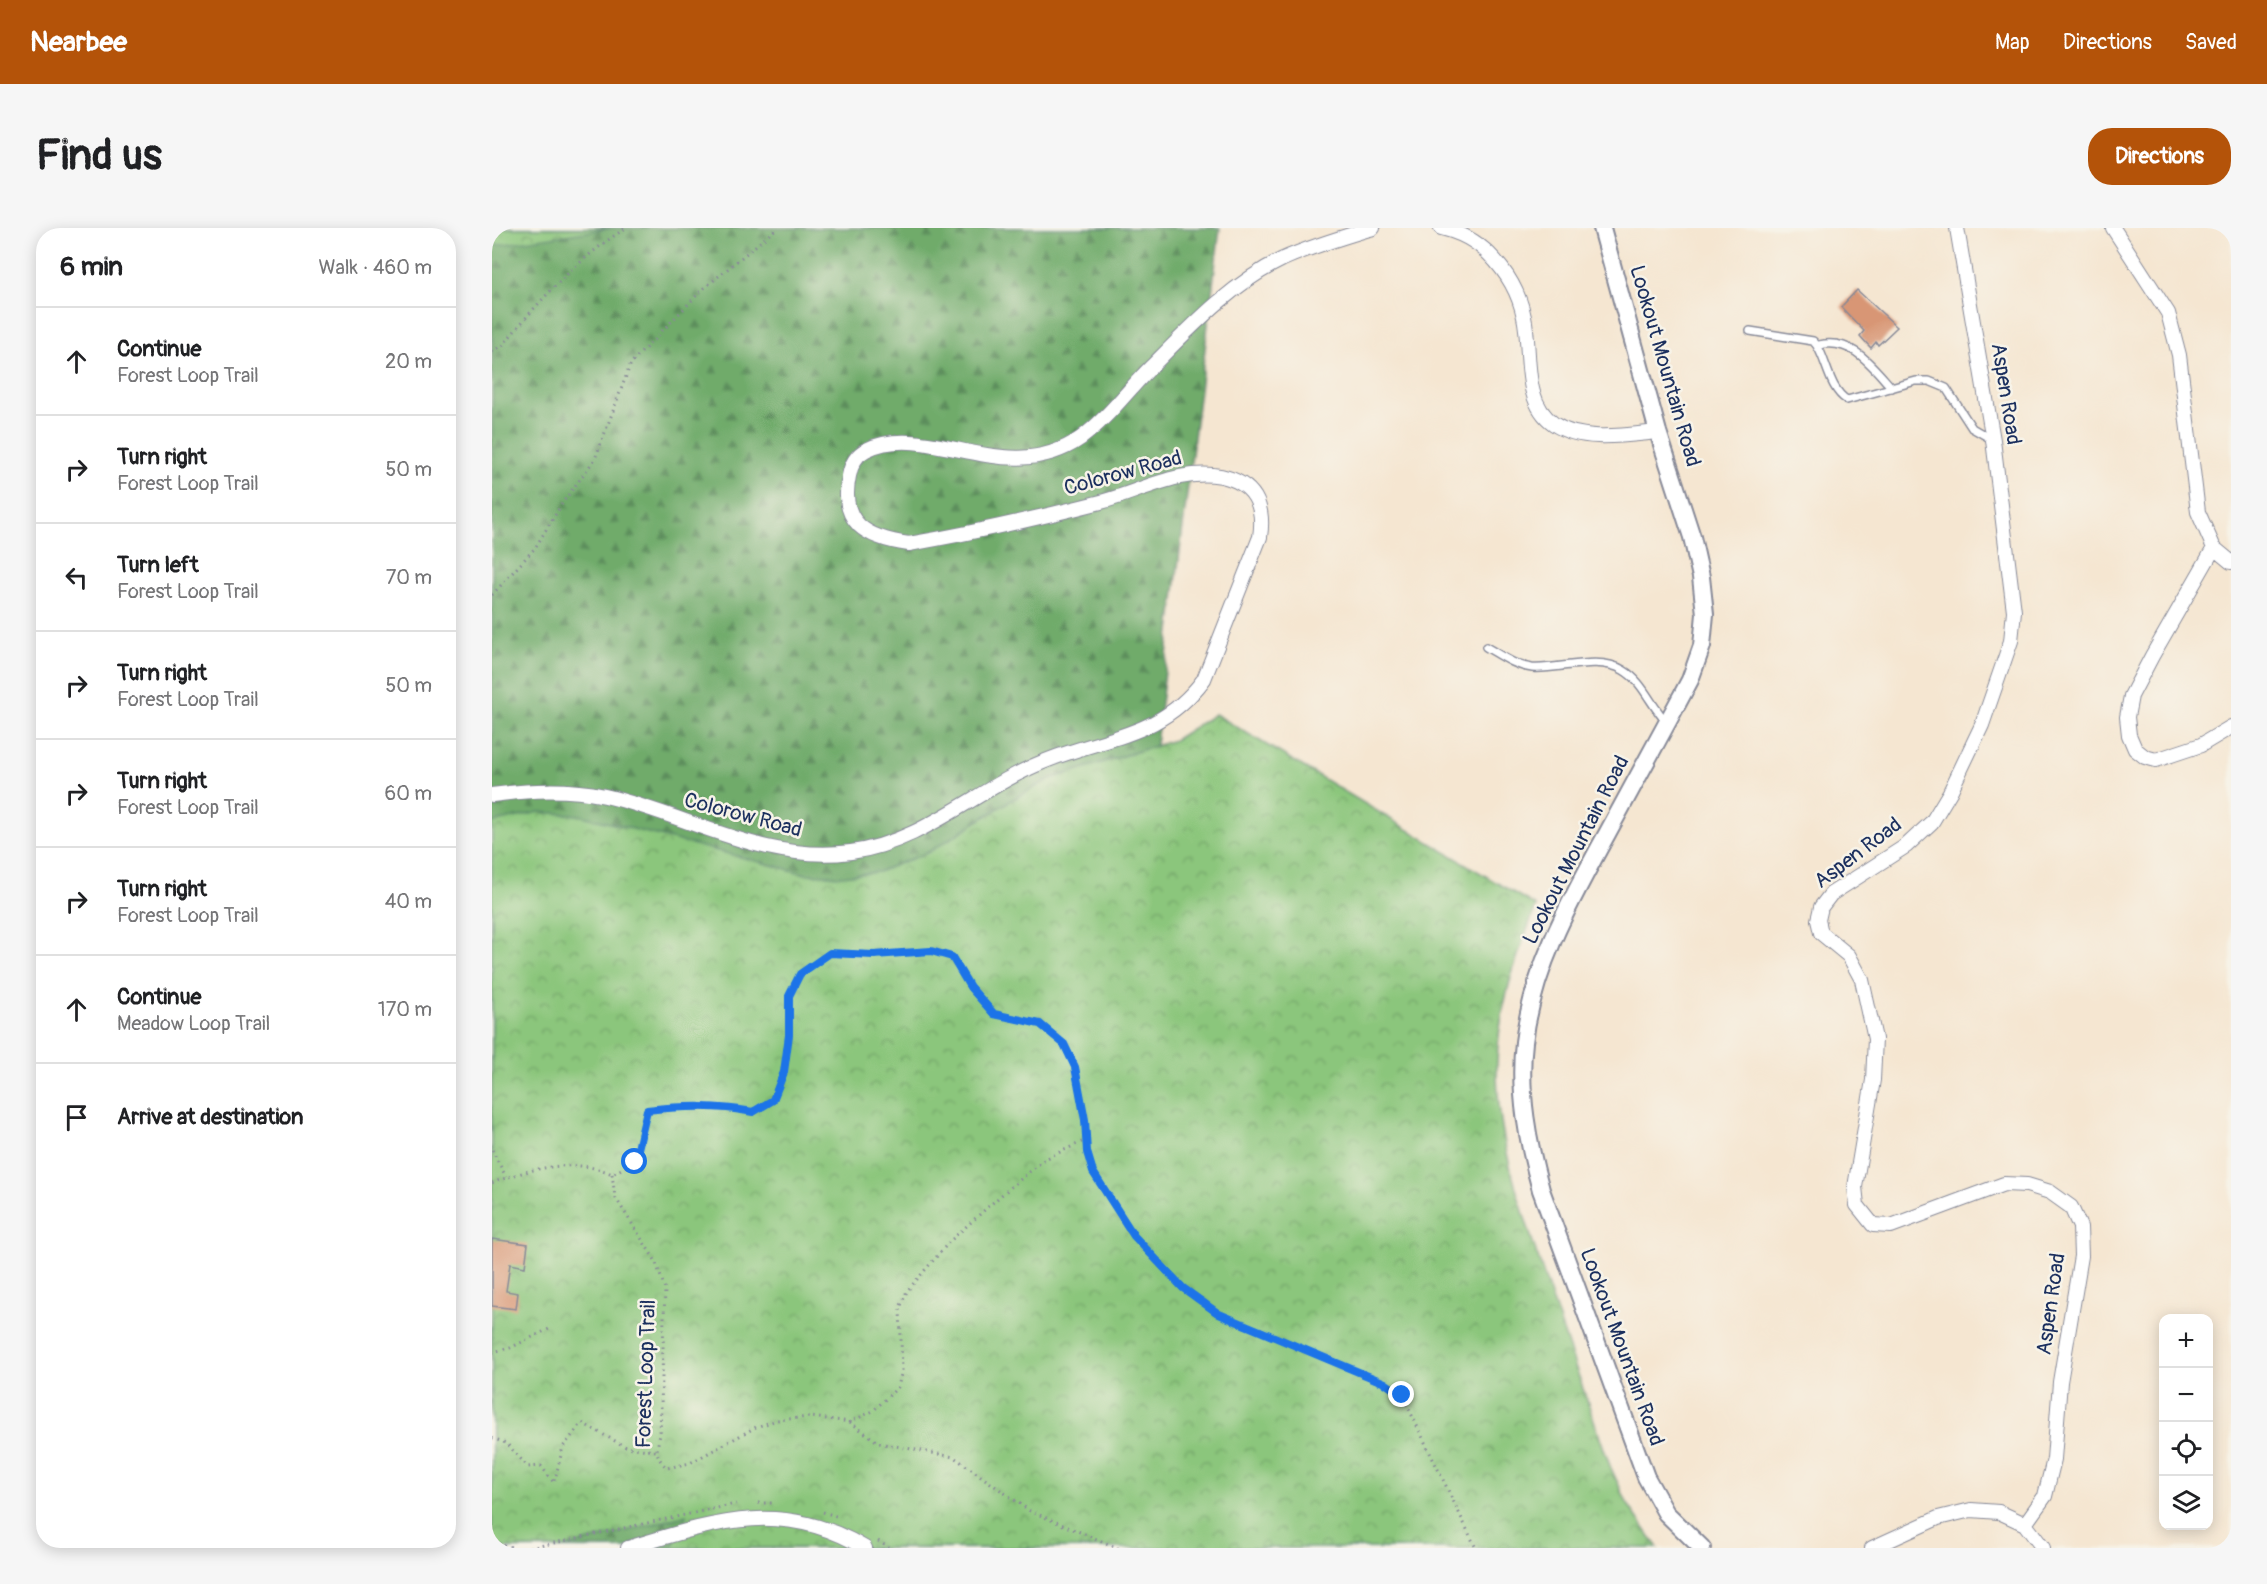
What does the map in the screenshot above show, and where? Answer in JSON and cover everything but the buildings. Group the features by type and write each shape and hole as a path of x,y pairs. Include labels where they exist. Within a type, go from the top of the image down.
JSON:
{"street":[{"name":"Colorow Road","path":"492,795 530,790 568,791 605,796 759,845 814,855 852,852 906,836 1032,766 1076,748 1140,731 1170,715 1193,694 1204,679 1260,537 1262,512 1259,503 1246,488 1221,477 1186,476 1104,501 909,544 883,541 866,532 850,515 846,492 851,465 862,452 881,443 924,444 988,457 1015,459 1049,453 1080,439 1199,319 1238,287 1283,260 1373,228"},
{"path":"1442,228 1452,230 1480,245 1501,266 1515,287 1527,334 1532,386 1539,409 1555,425 1580,434 1623,435 1658,432"},
{"name":"Lookout Mountain Road","path":"1602,228 1658,432 1692,537 1705,614 1702,646 1690,680 1572,897 1550,946 1532,1004 1524,1043 1524,1113 1530,1152 1541,1190 1646,1477 1666,1513 1702,1548"},
{"name":"Aspen Road","path":"1958,228 1993,440 2014,611 2011,641 1982,725 1950,792 1932,822 1906,846 1832,894 1821,907 1818,920 1821,933 1849,956 1862,980 1875,1039 1874,1080 1855,1187 1857,1205 1866,1219 1873,1225 1891,1226 2004,1184 2027,1185 2050,1192 2071,1207 2080,1227 2081,1256 2060,1382 2054,1459 2045,1496 2025,1524"},
{"path":"2113,228 2152,284 2168,313 2179,355 2191,474 2198,512 2214,548 2231,562"},
{"path":"2214,548 2152,656 2132,696 2127,717 2129,735 2135,749 2145,757 2156,760 2201,745 2231,727"},
{"path":"1872,1548 1938,1518 1971,1510 1999,1512 2025,1524 2043,1548"},
{"path":"628,1548 649,1545 729,1521 778,1517 825,1528 865,1548"}],"lane":[{"path":"1750,331 1814,341 1819,345 1822,360 1840,395 1847,399 1916,381 1929,381 1946,388 1972,428 1993,440"},
{"path":"1819,345 1837,343 1855,351 1892,388"},
{"path":"1486,647 1518,665 1533,668 1578,664 1621,668 1639,683 1656,712 1667,722"}],"path":[{"path":"492,352 503,345 570,270 602,243 626,228"},
{"path":"492,595 535,548 563,502 595,459 631,363 702,290 777,228"},
{"path":"492,1182 562,1165 601,1169 612,1174 635,1162 647,1110 686,1105 727,1107 753,1112 773,1100 784,1072 789,1035 789,996 800,974 830,953 874,955 931,951 952,957 970,987 994,1014 1040,1024 1064,1044 1075,1067 1093,1172 1127,1226 1195,1298 1219,1314 1385,1383 1402,1395 1476,1548"},
{"path":"1086,1140 1045,1159 999,1197 950,1241 907,1291 900,1308 902,1370 898,1387 873,1411 850,1422 879,1443 954,1457 1030,1511 1118,1548"},
{"path":"492,1150 506,1177"},
{"name":"Forest Loop Trail","path":"612,1174 615,1197 655,1260 665,1289 660,1435 656,1451 657,1458 667,1468 690,1463 726,1442 777,1420 811,1417 850,1422"},
{"path":"492,1352 510,1348 551,1328"},
{"path":"492,1438 506,1443 528,1467 541,1466 554,1483 562,1447 582,1423 626,1447 656,1451"},
{"path":"492,1542 515,1548"}],"green space":[{"path":"492,228 1220,228 1129,962 1065,1548 492,1548"},
{"path":"492,228 613,228 492,246"},
{"path":"1215,714 1536,906 1509,984 1498,1043 1498,1092 1506,1147 1528,1228 1610,1466 1627,1503 1658,1548 672,1548 687,1515 563,1548 492,1548 492,823 539,812 579,815 806,874 842,876 878,872 929,852 1008,802 1050,779 1174,740"}],"route":[{"path":"635,1162 647,1110 686,1105 727,1107 753,1112 773,1100 784,1072 789,1035 789,996 800,974 830,953 874,955 931,951 952,957 970,987 994,1014 1040,1024 1064,1044 1075,1067 1085,1120 1087,1152 1093,1172 1134,1236 1183,1288 1219,1314 1385,1383 1402,1395"}]}
